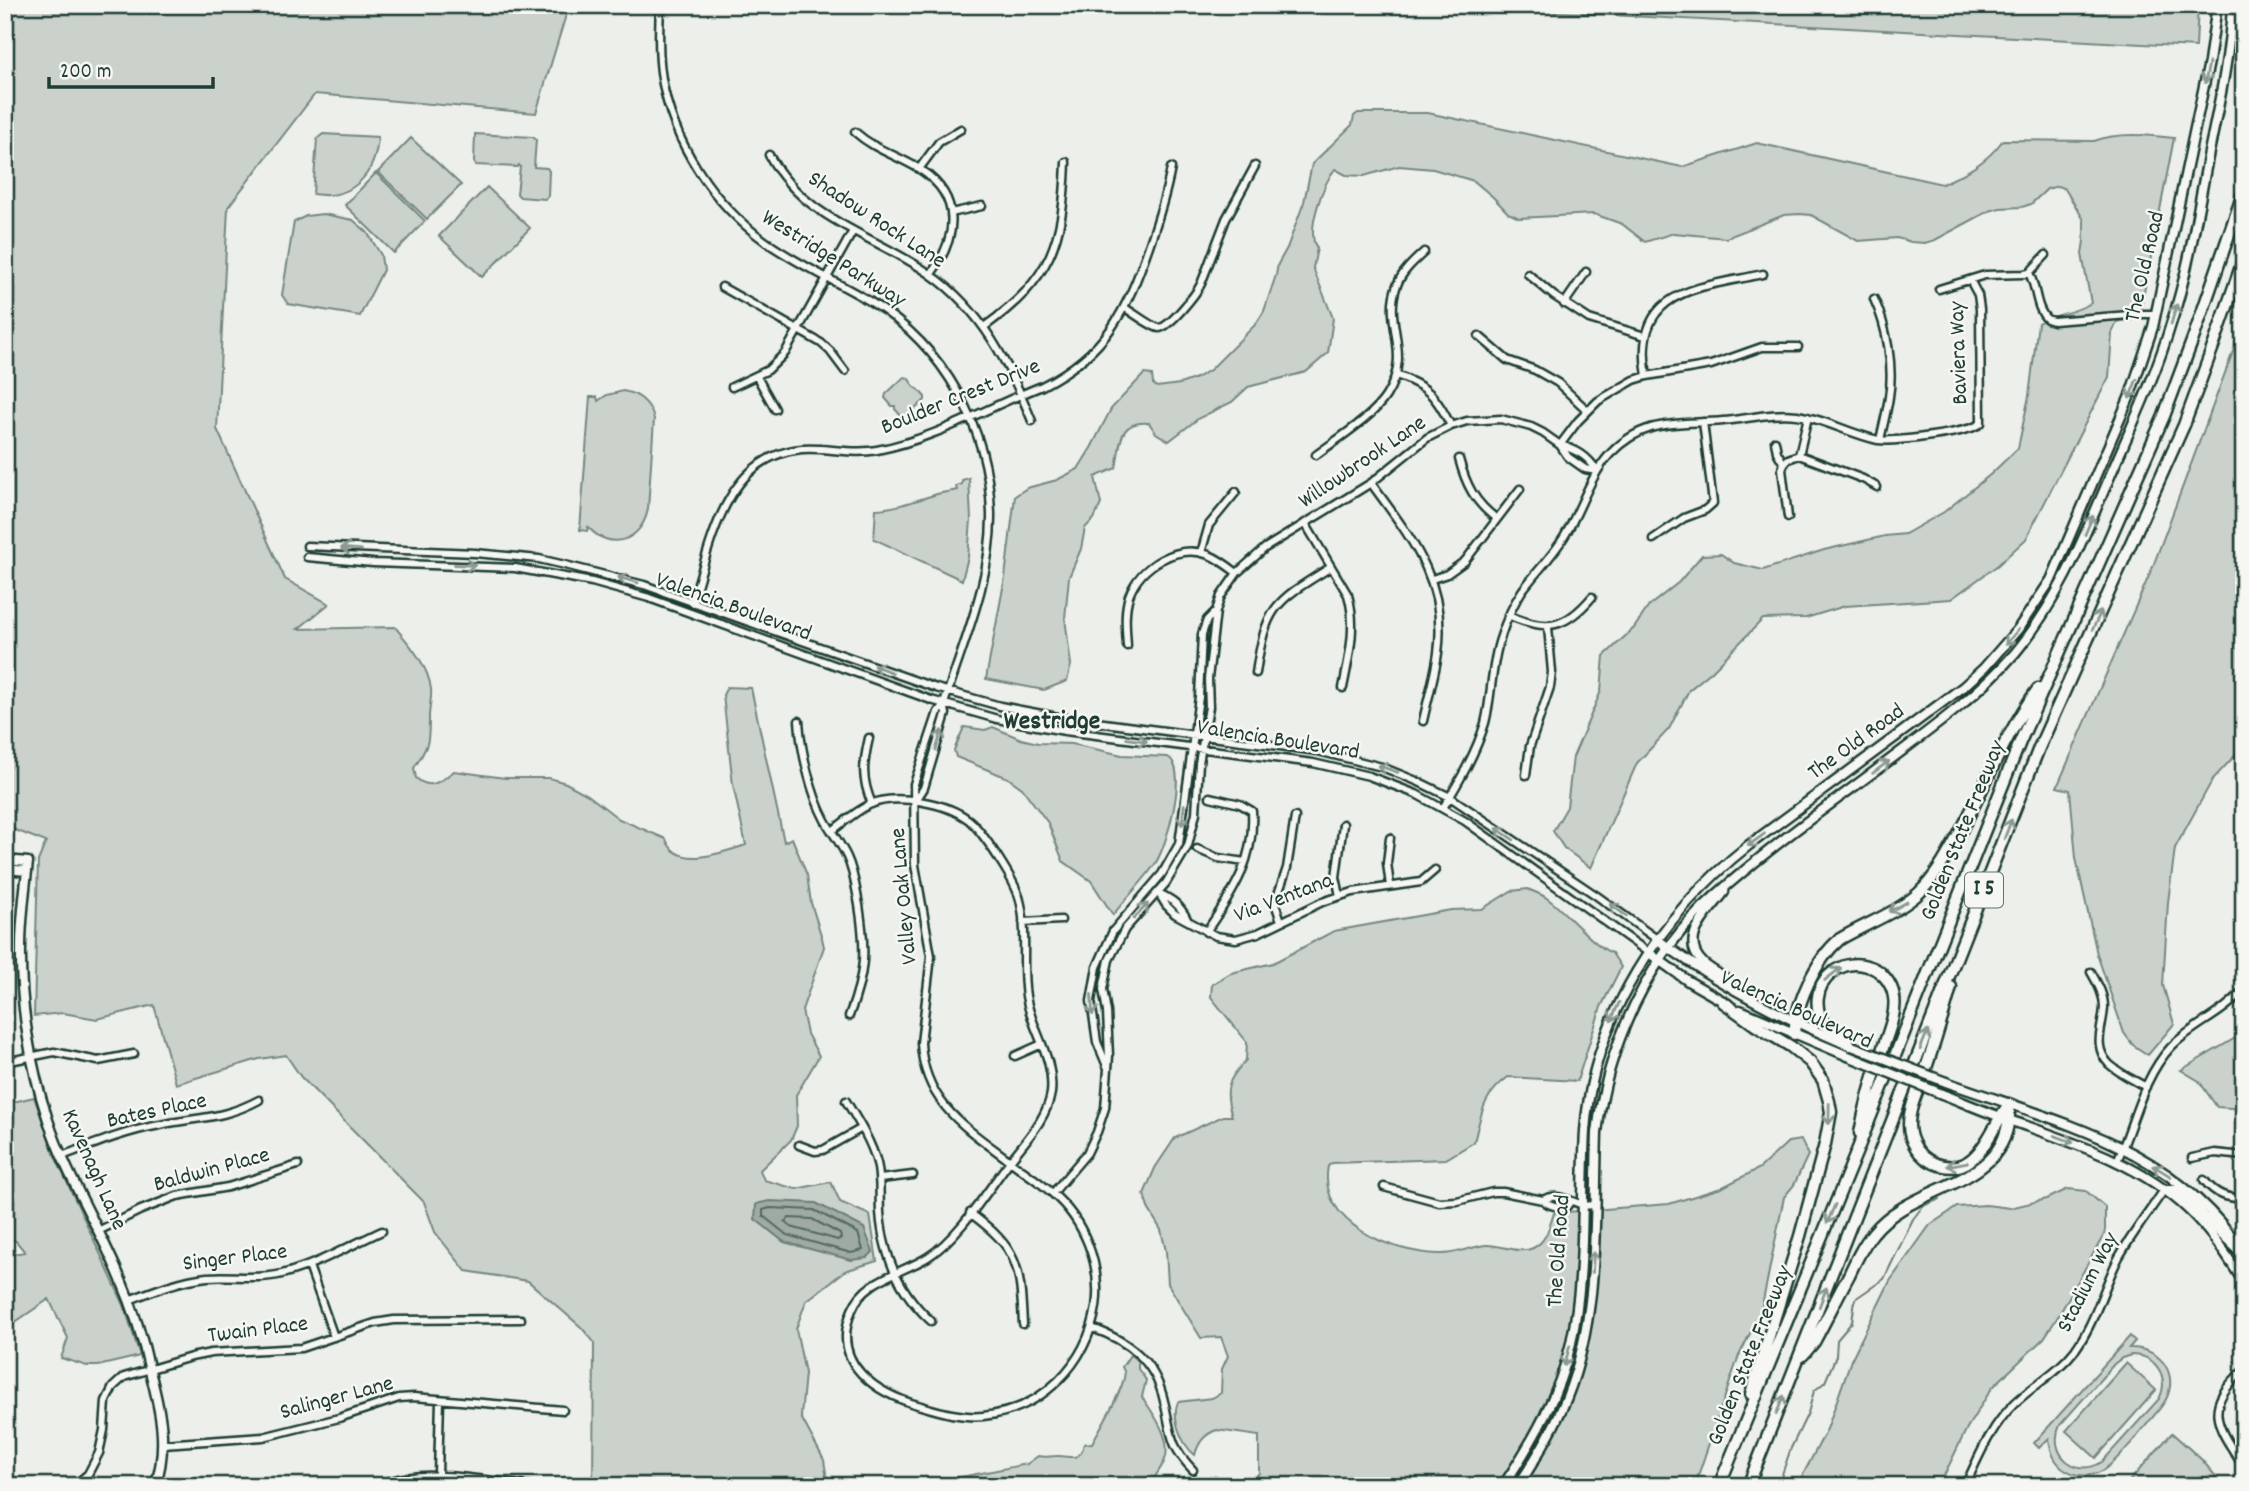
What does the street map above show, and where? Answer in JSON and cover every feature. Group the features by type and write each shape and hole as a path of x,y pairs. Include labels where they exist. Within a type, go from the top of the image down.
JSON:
{"highway":[{"name":"Golden State Freeway","path":"1719,1486 1857,1152 2047,678 2164,416 2244,191"},
{"name":"Golden State Freeway","path":"1748,1486 2053,716 2184,425 2244,258"},
{"path":"1794,1034 1795,1020 1816,967 1831,946 1907,902 1933,877 1964,824 2022,710 2047,678"},
{"path":"1966,936 1939,1031 1910,1112 1909,1135 1924,1157 1934,1163 1956,1166 1978,1155 2005,1118"},
{"path":"1849,1051 1844,1038 1825,1025 1817,1003 1820,987 1829,975 1840,967 1856,964 1871,967 1884,976 1895,998 1893,1015 1865,1106 1857,1152"},
{"path":"1723,1002 1810,1062 1827,1091 1830,1112 1825,1144 1800,1236 1755,1376 1745,1422"},
{"path":"1798,1361 1814,1342 1863,1247 1874,1232 1898,1210 1914,1200 1983,1167 1996,1153 2009,1104"}],"main road":[{"name":"The Old Road","path":"1503,1486 1548,1412 1565,1366 1578,1300 1590,1094 1603,1043 1620,1001 1658,940 1688,901 1718,871 1749,845 1950,698 1984,668 2018,629 2040,598 2060,562 2129,398 2157,314 2210,62 2217,5"},
{"name":"The Old Road","path":"1518,1486 1559,1416 1580,1357 1591,1296 1600,1108 1609,1066 1632,1011 1660,961 1704,907 1763,856 1972,696 2016,652 2057,593 2102,494 2165,345 2174,317 2222,90 2232,5"},
{"path":"5,860 27,866"},
{"path":"5,869 27,866"},
{"name":"Kavenagh Lane","path":"27,866 21,947 31,1056 48,1120 62,1156 141,1329 160,1413 163,1444 162,1466 155,1486"},
{"path":"1728,885 1698,925 1694,944 1703,963 1722,975 1734,988"},
{"name":"Valencia Boulevard","path":"1658,940 1703,971 1849,1051 1942,1094 2117,1161 2164,1190 2188,1209 2207,1229 2244,1283"},
{"name":"Valencia Boulevard","path":"1649,953 1723,1002 1794,1034 2087,1130 2123,1148 2168,1175 2195,1196 2222,1223 2244,1255"},
{"path":"1585,1144 1597,1144"},
{"path":"2164,1190 2175,1190 2183,1196 2244,1255"}],"street":[{"name":"Westridge Parkway","path":"660,5 662,80 669,106 693,162 719,199 746,225 786,255 873,302 916,336 948,376 978,435 987,472 990,534 982,586 944,704"},
{"path":"919,169 939,142 961,129"},
{"path":"855,132 869,144 919,169 943,191 951,213 952,225 947,248 931,274"},
{"name":"Shadow Rock Lane","path":"769,155 777,170 797,194 827,216 931,274 959,299 984,327 1004,358 1032,421"},
{"path":"984,327 1025,293 1052,253 1064,208 1066,162"},
{"path":"1125,308 1154,327 1161,328 1196,294 1226,219 1255,166"},
{"name":"Boulder Crest Drive","path":"689,612 727,501 738,483 756,465 778,453 803,449 873,451 908,443 1063,375 1079,363 1107,335 1125,308 1162,208 1171,168"},
{"path":"951,213 982,206"},
{"path":"732,387 757,377 785,353 853,231"},
{"path":"1316,455 1379,405 1391,387 1399,356 1392,307 1394,296 1402,274 1424,252"},
{"path":"1939,289 1985,275 2029,273 2046,255"},
{"path":"1563,303 1587,272"},
{"path":"2029,273 2035,284 2043,316 2053,321 2157,314"},
{"path":"1528,274 1563,303 1595,321 1645,336"},
{"path":"1647,376 1644,359 1645,336 1654,316 1662,307 1684,292 1763,274"},
{"name":"Baviera Way","path":"1880,440 1952,433 1979,426 1981,423 1980,309 1978,295 1970,280"},
{"path":"722,287 821,343 845,371"},
{"path":"1443,808 1485,724 1498,643 1508,615 1521,592 1562,541 1597,471 1611,454 1637,433 1651,427 1669,423 1783,414 1808,417 1880,440 1891,376 1880,313 1874,299"},
{"path":"1479,336 1507,360 1535,370 1558,383 1587,410"},
{"path":"1560,446 1587,410 1621,386 1647,376 1711,365 1762,347 1798,347"},
{"path":"1396,375 1415,381 1433,394 1451,426"},
{"path":"757,377 775,409"},
{"path":"1800,455 1808,417"},
{"name":"Willowbrook Lane","path":"1053,1193 1087,1153 1097,1132 1107,1095 1109,1056 1103,989 1106,969 1118,940 1178,866 1188,846 1196,813 1209,707 1208,679 1216,611 1221,596 1237,573 1265,548 1371,483 1427,438 1468,421 1486,419 1531,426 1560,446 1574,449 1591,461 1597,471"},
{"path":"1653,539 1713,503 1703,422"},
{"path":"1775,441 1777,453 1784,464"},
{"path":"1788,517 1782,469 1787,459 1800,455 1877,487"},
{"path":"1459,459 1468,488 1497,519"},
{"path":"1371,483 1412,541 1432,579 1439,610 1438,655 1423,721"},
{"path":"1432,579 1447,574 1465,561 1520,489"},
{"path":"1200,553 1209,525 1236,492"},
{"path":"1305,523 1348,595 1353,631 1343,688"},
{"name":"Valencia Boulevard","path":"307,546 475,552 539,559 614,576 948,691 1000,706 1058,717 1318,751 1360,760 1401,774 1450,797 1658,940"},
{"path":"1127,646 1127,604 1135,584 1159,561 1181,553 1200,553 1219,560 1237,573"},
{"name":"Valencia Boulevard","path":"307,557 537,571 614,587 944,704 997,719 1055,730 1334,767 1394,785 1443,808 1481,832 1649,953"},
{"path":"1256,673 1262,637 1272,612 1289,593 1331,568"},
{"path":"1508,615 1524,623 1548,627 1576,615 1592,597"},
{"name":"Willowbrook Lane","path":"1107,1066 1097,1042 1092,1011 1092,987 1097,967 1113,930 1162,874 1179,844 1199,697 1202,634 1208,620 1216,611"},
{"path":"1527,775 1530,746 1550,688 1552,658 1548,627"},
{"name":"Valley Oak Lane","path":"872,804 894,800 916,801 957,813 976,828 1017,890 1023,922 1026,997 1051,1068 1049,1101 1040,1122 1010,1161 970,1213 942,1247 927,1258 874,1283 864,1291 847,1324 848,1351 859,1373 875,1387 901,1401 928,1409 950,1414 983,1416 1026,1404 1052,1387 1072,1366 1092,1328 1097,1285 1090,1248 1073,1216 1053,1193 1010,1161 946,1110 935,1095 924,1068 921,1042 931,956 915,865 916,801 923,788 946,714 944,704"},
{"path":"799,721 816,799 852,868 864,935 863,971 849,1016"},
{"path":"832,831 872,804 863,772 869,738"},
{"path":"1206,932 1236,887 1245,862 1253,822 1252,811 1240,804 1210,796"},
{"path":"1281,921 1275,904 1287,869 1295,817"},
{"path":"1340,896 1336,877 1343,824"},
{"path":"1390,838 1387,863 1390,887"},
{"path":"1197,849 1218,858 1245,862"},
{"name":"Via Ventana","path":"1151,887 1171,899 1181,908 1186,919 1206,932 1236,939 1258,933 1322,901 1421,882 1436,870"},
{"path":"1023,922 1061,920"},
{"path":"2091,972 2101,989 2104,1008 2098,1033 2099,1048 2107,1062 2119,1073 2146,1087"},
{"path":"2117,1161 2157,1064 2183,1036 2222,1011 2244,989"},
{"path":"1015,1056 1042,1044"},
{"path":"5,1062 54,1052 98,1061 134,1054"},
{"name":"Bates Place","path":"62,1156 127,1132 222,1116 259,1100"},
{"path":"846,1101 873,1150 880,1179 886,1248 911,1301 931,1321"},
{"path":"799,1146 815,1151 822,1150 862,1128"},
{"path":"2192,1158 2215,1153 2244,1156"},
{"name":"Baldwin Place","path":"98,1231 177,1196 228,1187 299,1165"},
{"path":"880,1179 913,1175"},
{"path":"2204,1180 2221,1195 2231,1199 2244,1198"},
{"path":"1384,1187 1439,1202 1503,1192 1544,1200 1548,1197 1564,1196 1583,1205 1595,1205"},
{"name":"Stadium Way","path":"1965,1486 1983,1447 2000,1420 2014,1404 2057,1370 2079,1343 2090,1326 2120,1256 2164,1190"},
{"path":"970,1213 999,1236 1014,1258 1019,1272 1023,1324"},
{"name":"Singer Place","path":"130,1300 194,1279 265,1277 309,1266 382,1231"},
{"path":"309,1266 334,1337"},
{"name":"Twain Place","path":"74,1486 88,1474 99,1453 106,1401 113,1387 124,1377 201,1355 301,1348 394,1320 521,1319"},
{"path":"1092,1328 1114,1335 1133,1348 1154,1372 1174,1446 1193,1470"},
{"path":"2244,1370 2223,1391 2217,1410 2221,1430 2244,1467"},
{"name":"Salinger Lane","path":"163,1444 263,1437 339,1418 400,1398 563,1410"},
{"path":"438,1475 440,1400"},
{"path":"376,1486 387,1481 438,1475 530,1486"}],"shaded area":[{"path":"5,5 569,5 536,113 315,94 228,207 217,429 285,579 329,604 298,629 395,627 422,664 431,692 427,744 414,768 416,778 421,782 436,783 454,771 505,778 549,778 566,783 588,795 619,819 666,839 672,849 680,854 702,857 726,852 746,845 733,785 723,695 727,687 751,688 784,842 792,838 807,875 811,903 824,947 802,1010 807,1034 819,1056 796,1095 797,1126 791,1140 760,1170 764,1180 796,1189 831,1182 840,1202 870,1215 877,1261 845,1271 806,1301 796,1329 805,1373 801,1417 824,1460 828,1486 593,1486 594,1342 581,1327 528,1281 466,1271 435,1232 424,1202 301,1077 286,1055 259,1059 176,1084 154,1005 97,1019 63,1013 34,1016 38,861 46,842 5,826"},
{"path":"1429,5 2198,5 2196,47"},
{"path":"1358,113 1428,113 1682,167 1757,143 1942,184 1976,166 2003,140 2094,141 2133,135 2174,138 2139,318 2117,322 2112,333 2109,377 2026,539 1998,565 1951,599 1845,606 1806,618 1763,619 1712,671 1689,690 1669,729 1637,763 1591,868 1564,848 1553,831 1567,807 1573,757 1601,691 1604,656 1634,628 1649,606 1679,582 1702,555 1721,554 1734,563 1763,570 1824,550 1905,534 1944,512 1991,474 2018,448 2029,396 2038,323 2091,303 2082,254 2084,220 2065,189 2058,186 2047,189 2031,204 1989,211 1925,243 1897,238 1858,241 1811,215 1800,214 1784,215 1726,238 1674,233 1645,242 1622,224 1594,214 1519,218 1508,213 1474,181 1433,169 1399,166 1364,176 1346,175 1335,169 1321,196 1313,231 1317,248 1313,268 1333,318 1328,353 1306,372 1248,387 1232,402 1199,418 1169,441 1156,433 1149,423 1139,423 1126,430 1120,443 1116,468 1095,477 1101,504 1094,519 1085,528 1081,549 1069,577 1065,618 1071,665 1067,681 1044,690 986,679 1005,577 1015,496 1027,488 1057,480 1078,469 1111,409 1144,374 1152,375 1153,384 1157,387 1194,379 1210,370 1256,324 1264,311 1278,264 1287,248 1304,202 1312,164 1352,125 1354,116"},
{"path":"323,134 378,137 373,162 360,182 351,189 327,195 313,194 317,139"},
{"path":"475,134 533,137 536,140 534,167 547,168 549,171 548,196 545,199 520,197 517,194 519,165 476,165"},
{"path":"411,138 461,185 427,219 378,172"},
{"path":"376,173 425,221 394,253 345,205"},
{"path":"487,187 530,228 482,277 439,236"},
{"path":"323,214 353,220 367,232 381,255 383,270 360,316 288,304 282,295 294,222 306,216"},
{"path":"2244,322 2244,746 2213,779 2175,848 2168,902 2163,985 2174,1024 2148,1055 2133,1045 2124,1033 2097,954 2076,858 2070,790 2057,787 2152,569"},
{"path":"904,377 908,378 925,400 906,417 902,417 895,406 885,398"},
{"path":"623,391 643,400 654,419 645,520 632,535 615,541 597,535 588,527 587,531 580,530 590,397 597,397 598,401 607,395"},
{"path":"969,478 971,520 968,557 962,580 874,539 876,509 957,490 956,486 962,484 962,480"},
{"path":"964,727 985,730 993,727 1038,743 1072,744 1122,755 1168,757 1174,764 1177,776 1174,808 1160,855 1113,915 1091,881 1063,861 1048,823 1022,788 1008,778 956,757 954,750"},
{"path":"1528,889 1555,905 1605,950 1612,953 1621,967 1601,1007 1577,1081 1508,1077 1488,1098 1474,1142 1446,1159 1332,1163 1328,1166 1328,1186 1334,1204 1346,1219 1362,1231 1401,1248 1439,1254 1486,1245 1528,1250 1544,1238 1554,1213 1669,1204 1721,1188 1760,1168 1788,1142 1801,1140 1808,1155 1794,1185 1784,1197 1761,1311 1738,1358 1694,1486 1248,1486 1259,1473 1259,1436 1217,1430 1202,1440 1195,1455 1179,1431 1176,1416 1178,1402 1212,1398 1221,1393 1222,1369 1228,1356 1221,1337 1201,1338 1168,1284 1166,1251 1161,1230 1148,1208 1144,1194 1155,1168 1175,1138 1223,1116 1232,1116 1228,1099 1229,1085 1246,1060 1247,1042 1211,997 1212,984 1231,973 1273,963 1334,931 1451,910 1482,909 1511,891"},
{"path":"2244,1033 2244,1109 2217,1107 2199,1081 2181,1070"},
{"path":"34,1097 55,1156 124,1305 140,1356 98,1366 87,1366 61,1358 68,1338 49,1299 5,1329 5,1255 25,1252 16,1241 5,1236 5,1104"},
{"path":"2068,1189 2086,1191 2105,1207 2105,1233 2044,1338 1992,1388 1967,1428 1939,1486 1797,1486 1827,1429 1851,1360 1890,1281 1930,1225 1957,1207 1986,1205 2010,1208 2047,1199"},
{"path":"2130,1336 2135,1341 2129,1348 2151,1353 2166,1367 2170,1386 2161,1407 2124,1451 2102,1471 2084,1475 2070,1472 2056,1460 2049,1438 2039,1448 2034,1443","holes":["2131,1355 2154,1363 2162,1375 2159,1399 2102,1462 2092,1466 2073,1465 2060,1453 2057,1445 2060,1425 2114,1364"]},
{"path":"1130,1355 1138,1361 1138,1369 1146,1380 1142,1397 1165,1437 1164,1462 1151,1486 915,1486 1027,1464 1038,1456 1077,1456 1084,1444 1092,1443 1110,1411 1124,1378 1122,1367"},
{"path":"2126,1363 2156,1390 2096,1458 2066,1431"},
{"path":"2172,1433 2202,1460 2218,1479 2212,1486 2125,1486"}],"water":[{"path":"769,1201 816,1203 864,1228 873,1252 867,1258 851,1260 784,1242 755,1219 756,1204"}],"waterway":[{"path":"1778,1486 1791,1448 1808,1413 1814,1391 1825,1382 1836,1356 1837,1340 1852,1322 1855,1299 1884,1279 1913,1219 1923,1206 1940,1199"}],"district":[{"name":"Westridge","path":"1052,722"}]}
